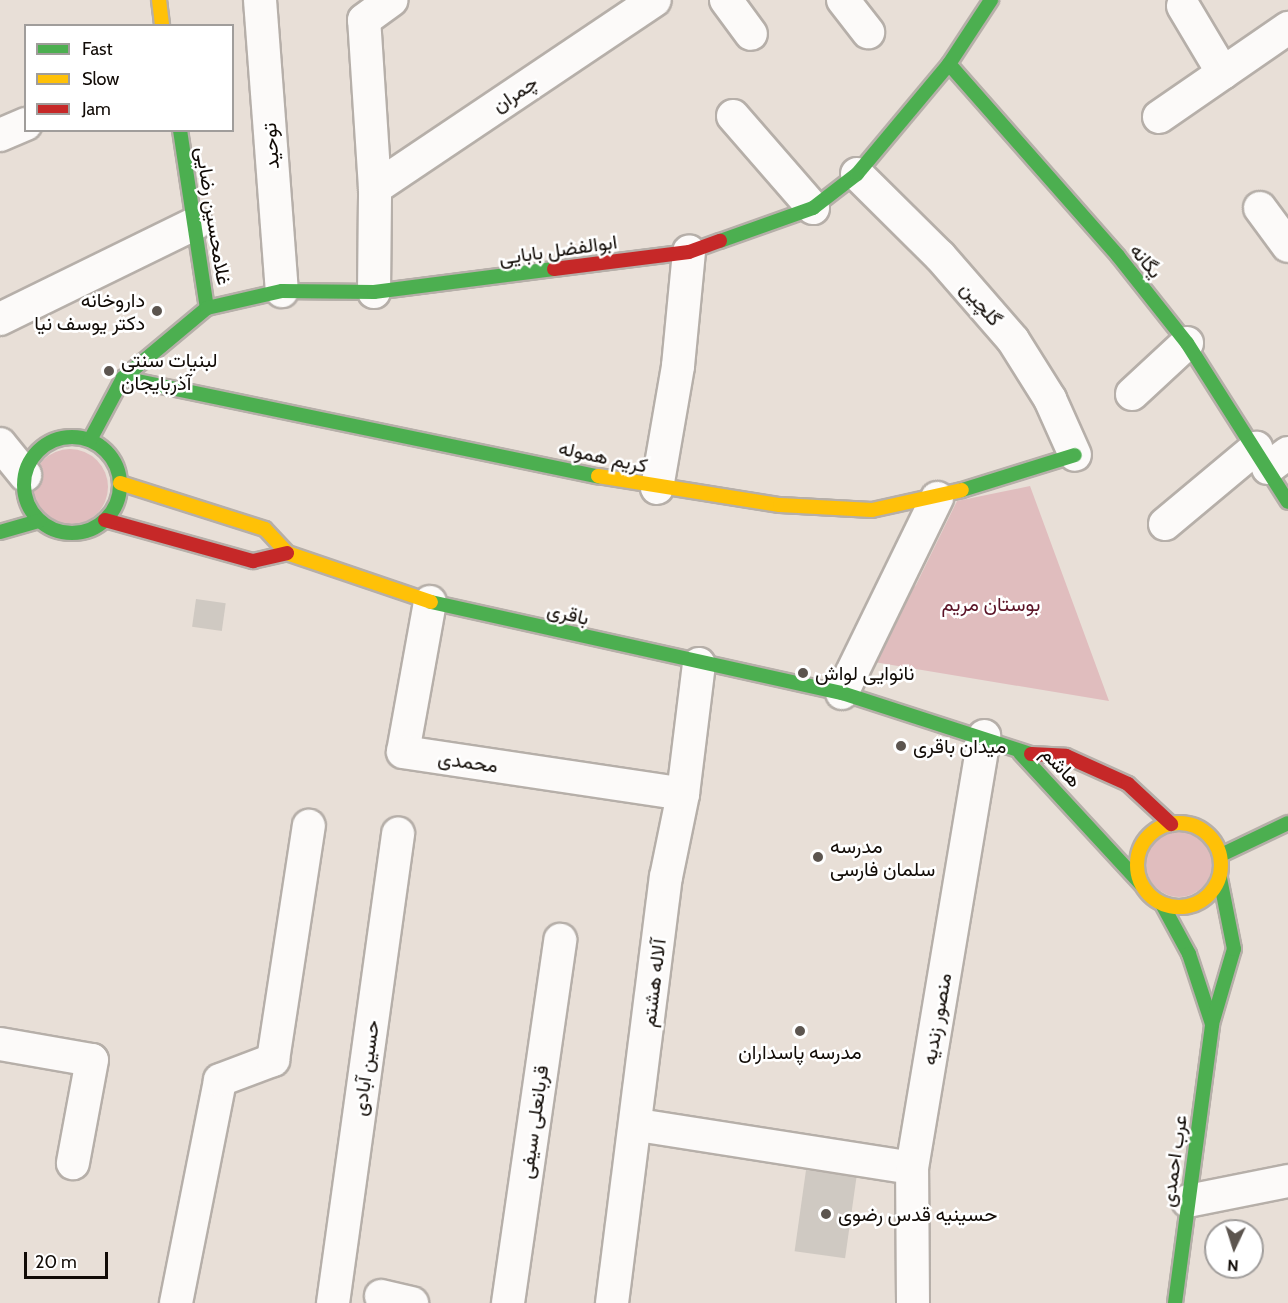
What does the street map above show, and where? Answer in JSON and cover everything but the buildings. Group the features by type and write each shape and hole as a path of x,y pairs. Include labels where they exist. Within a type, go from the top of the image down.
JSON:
{"street":[{"path":"159,0 162,24"},
{"name":"توحید","path":"260,0 282,291"},
{"path":"374,292 375,188 364,20 392,0"},
{"name":"چمران","path":"375,188 655,0"},
{"path":"726,0 751,34"},
{"path":"843,0 868,32"},
{"name":"ابوالفضل بابایی","path":"90,440 123,378 207,308 282,291 374,292 689,252 813,208 857,174 949,64 991,0"},
{"path":"1183,6 1223,73"},
{"path":"1159,117 1288,28"},
{"name":"یگانه","path":"949,64 1118,256 1271,456 1288,502"},
{"path":"734,116 813,208"},
{"path":"0,135 24,125"},
{"name":"غلامحسین رضایی","path":"180,132 207,308"},
{"name":"گلچین","path":"857,174 940,256 1012,340 1050,399 1075,455"},
{"path":"1260,208 1288,246"},
{"path":"0,319 196,224"},
{"path":"657,488 678,366 689,252"},
{"path":"1132,394 1186,344"},
{"name":"کریم هموله","path":"123,378 657,488 780,505 872,510 937,498 1075,455"},
{"path":"0,444 29,509 39,521 65,533 93,528 105,520 119,496 120,483 111,457 90,440 77,437 51,441 31,458 19,484"},
{"path":"1165,524 1271,456"},
{"name":"باقری","path":"120,483 265,529 287,553 430,602 699,664 842,693 984,736 1020,753"},
{"path":"842,693 937,498"},
{"path":"105,520 253,561 287,553"},
{"path":"0,532 39,521"},
{"name":"محمدی","path":"430,602 403,752 683,794"},
{"name":"آلاله هشتم","path":"612,1303 638,1125 666,877 683,794 699,664"},
{"name":"منصور زندیه","path":"913,1303 912,1168 984,736"},
{"name":"هاشم","path":"1020,753 1066,756 1128,784 1171,824"},
{"name":"هاشم","path":"1020,753 1142,884"},
{"path":"1221,855 1288,823"},
{"path":"1162,903 1185,907 1197,904 1207,897 1220,878 1221,855 1212,838 1197,826 1171,824 1154,832 1141,847 1137,859 1142,884 1162,903 1190,954 1212,1024"},
{"path":"176,1303 220,1080 273,1059 309,826"},
{"name":"حسین آبادی","path":"333,1303 398,833"},
{"name":"عرب احمدی","path":"1175,1303 1212,1024 1234,950 1220,878"},
{"name":"قربانعلی سیفی","path":"508,1303 560,940"},
{"path":"0,1044 92,1060 73,1163"},
{"path":"638,1125 912,1168"},
{"path":"1188,1201 1288,1181"},
{"path":"381,1296 412,1303"}],"green space":[{"path":"70,449 85,452 97,460 105,472 108,487 105,502 97,514 85,522 70,525 55,522 43,514 35,502 32,487 35,472 43,460 55,452"},
{"name":"بوستان مریم","path":"1030,486 1109,701 868,661 888,612 916,585 957,501"},
{"path":"1173,831 1185,831 1197,836 1207,846 1212,864 1210,877 1197,892 1185,897 1173,897 1161,892 1151,882 1146,870 1146,858 1151,846 1161,836"}],"traffic: fast":[{"path":"720,241 813,208 857,174 949,64 991,0"},
{"path":"949,64 1118,256 1187,343 1288,502"},
{"path":"180,132 207,308"},
{"path":"90,440 123,378 207,308 282,291 374,292 554,269"},
{"path":"123,378 598,476"},
{"path":"72,437 90,441 106,451 116,467 120,485 116,503 106,519 90,529 72,533 54,529 38,519 28,503 24,485 28,467 38,451 54,441 72,437"},
{"path":"962,490 1075,455"},
{"path":"0,532 39,521"},
{"path":"431,602 842,693 1031,754"},
{"path":"1020,753 1141,884"},
{"path":"1221,855 1288,823"},
{"path":"1175,1303 1212,1024 1234,949 1220,878"},
{"path":"1162,904 1189,954 1212,1024"}],"traffic: slow":[{"path":"159,0 162,24"},
{"path":"598,476 780,505 872,510 962,490"},
{"path":"120,483 265,529 287,553 431,602"},
{"path":"1179,823 1195,826 1209,835 1218,849 1221,865 1218,881 1209,895 1195,904 1179,907 1163,904 1149,895 1140,881 1137,865 1140,849 1149,835 1163,826 1179,823"}],"traffic: jam":[{"path":"554,269 689,252 720,241"},
{"path":"105,520 253,561 287,553"},
{"path":"1031,754 1066,756 1128,784 1171,824"}],"place":[{"name":"داروخانه دکتر یوسف نیا","path":"157,311"},
{"name":"لبنیات سنتی آذربایجان","path":"109,371"},
{"name":"نانوایی لواش","path":"803,673"},
{"name":"میدان باقری","path":"901,746"},
{"name":"مدرسه سلمان فارسی","path":"818,857"},
{"name":"مدرسه پاسداران","path":"800,1031"},
{"name":"حسینیه قدس رضوی","path":"826,1214"}]}
